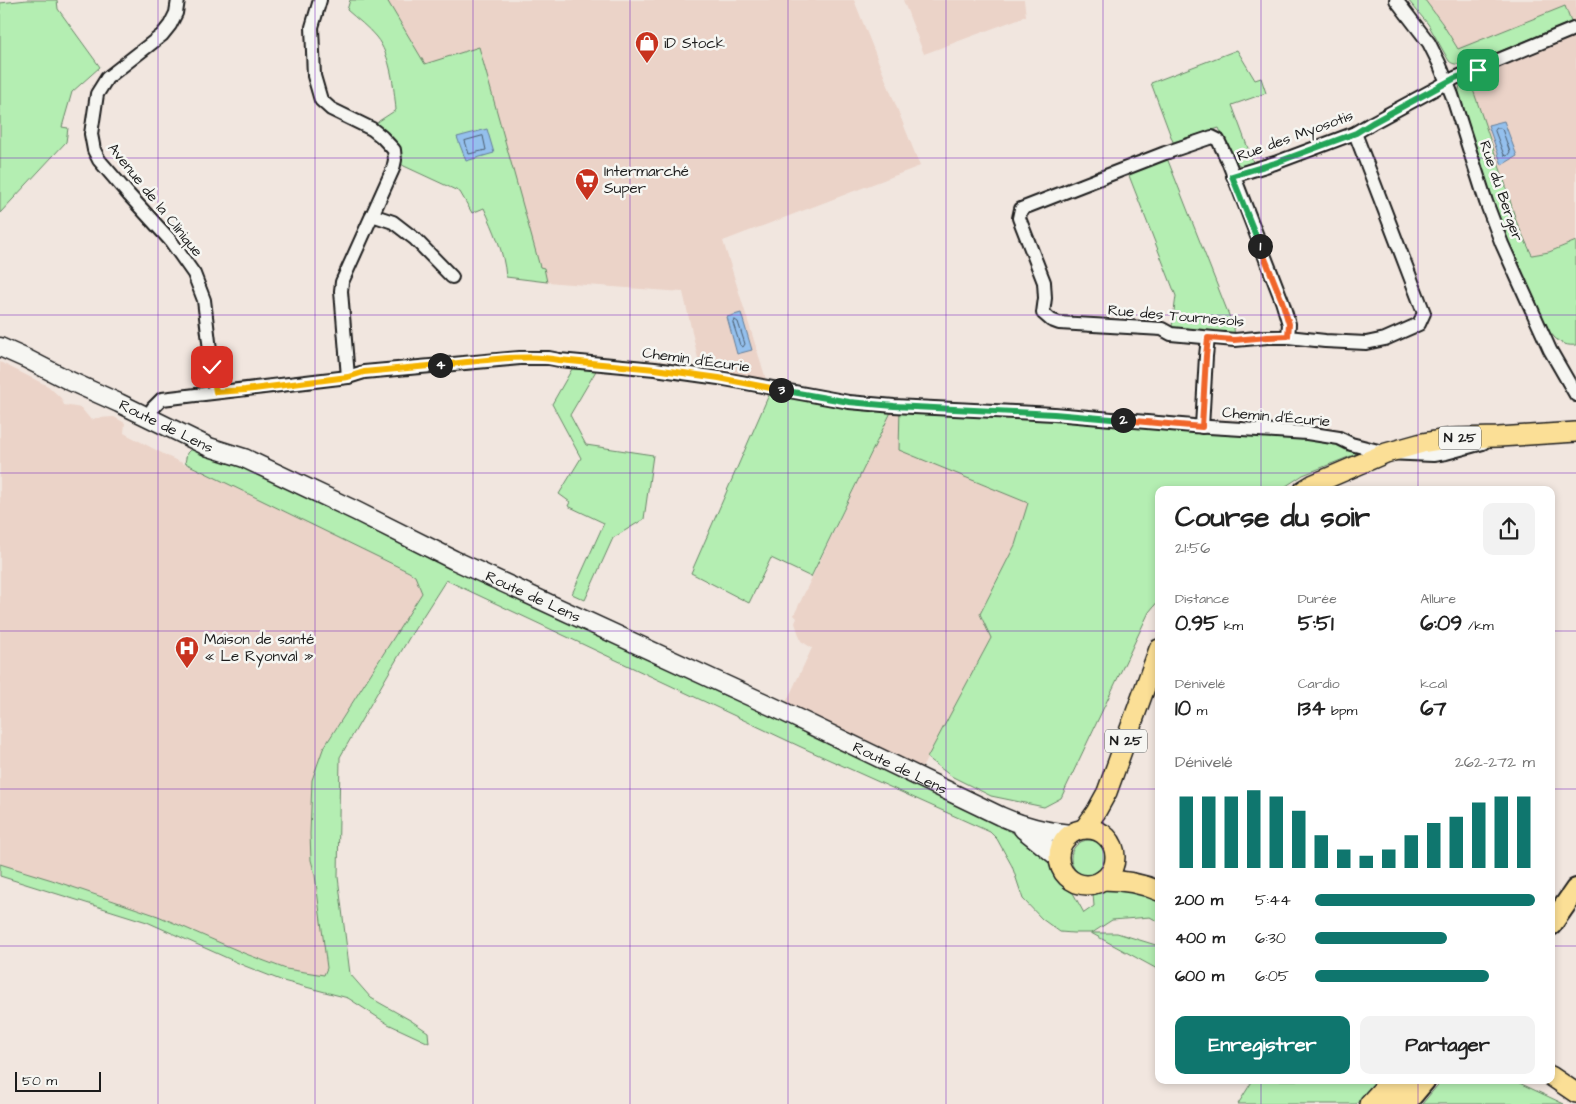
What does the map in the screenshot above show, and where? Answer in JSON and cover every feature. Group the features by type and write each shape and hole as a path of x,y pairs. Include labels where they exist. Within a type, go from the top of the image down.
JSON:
{"highway":[{"path":"1555,920 1576,888"},
{"path":"1405,1104 1422,1084"}],"main road":[{"path":"0,338 150,413"},
{"name":"Route de Lens","path":"0,347 70,381 150,413 209,447 244,458 454,560 782,710 1017,824 1045,832 1077,831"},
{"name":"N 25","path":"1311,486 1386,452 1422,443 1452,438 1576,432"},
{"name":"N 25","path":"1077,831 1096,812 1107,792 1155,660"},
{"path":"1017,824 1059,858"},
{"path":"1098,830 1113,845 1115,852 1113,868 1103,880 1094,885 1072,881 1063,871 1059,858 1062,845 1077,831 1098,830"},
{"path":"1115,852 1123,864 1154,889"},
{"path":"1103,880 1120,880 1154,889"},
{"path":"1555,907 1576,888"},
{"path":"1555,912 1576,888"},
{"path":"1555,1079 1576,1093"},
{"path":"1369,1104 1387,1084"},
{"path":"1385,1104 1403,1084"}],"street":[{"name":"Avenue de la Clinique","path":"178,0 176,13 162,35 107,78 97,94 91,134 94,150 99,160 170,240 194,274 204,300 216,392"},
{"path":"320,0 312,27 314,76 321,100 331,109 372,129 382,137 394,150 395,160 393,169 342,282 341,292 348,377"},
{"name":"Rue du Berger","path":"1396,0 1429,43 1439,63 1502,244 1550,350 1576,395"},
{"name":"Rue des Myosotis","path":"1232,176 1275,163 1356,133 1455,78 1576,28"},
{"name":"Rue des Tournesols","path":"1232,176 1228,161 1218,140 1212,137 1165,153 1021,210 1019,218 1044,282 1043,312 1051,320 1069,324 1162,329 1171,334 1234,340 1288,336 1325,341 1366,343 1385,339 1419,324 1424,313 1356,133"},
{"path":"1232,176 1282,301 1289,324 1288,336"},
{"path":"372,215 393,222 452,277"},
{"path":"1202,427 1208,338"},
{"name":"Chemin d'Écurie","path":"150,413 162,398 348,377 364,372 520,358 549,358 719,378 849,402 1054,414 1202,427 1307,433 1339,438 1351,444 1386,452"},
{"path":"1351,444 1356,454 1353,467"}],"shaded area":[{"path":"377,0 854,0 920,166 723,241 765,376 766,387 702,376 683,292 558,283 506,277 505,263 498,238"},
{"path":"903,0 1024,0 1026,16 924,54"},
{"path":"1425,0 1576,0 1576,241 1549,252 1533,255 1516,221 1505,183 1464,65 1570,22 1565,7 1458,49"},
{"name":"Maison de santé « Le Ryonval »","path":"0,362 48,386 61,398 64,405 81,408 91,420 114,417 125,423 124,433 171,458 392,563 415,576 422,594 323,748 311,860 315,875 327,968 324,976 286,969 158,916 0,864"},
{"path":"894,406 900,406 900,450 1029,503 1015,545 980,614 991,638 922,768 850,744 782,711 812,648 801,641 795,623 797,618 794,615"}],"green space":[{"path":"27,0 57,0 58,9 100,67 72,92 62,127 68,128 66,142 0,213 0,3"},
{"path":"350,0 387,0 425,64 479,47 540,267 544,268 547,282 506,277 501,250 484,208 472,213 460,192 395,160 372,129 379,121 396,110 393,82 381,44 347,10"},
{"path":"1408,0 1425,0 1458,49 1565,6 1571,22 1464,65 1456,64 1449,61 1428,24"},
{"path":"1237,50 1255,80 1261,78 1266,93 1232,105 1253,162 1241,166 1234,161 1219,128 1173,142 1151,83"},
{"path":"1469,78 1516,221 1532,255 1549,252 1576,241 1576,345 1567,345 1560,342 1546,327 1508,241 1458,94 1460,85"},
{"path":"1165,153 1234,328 1235,340 1171,334 1176,296 1126,168"},
{"path":"572,369 597,369 570,415 586,445 653,455 644,519 613,538 585,600 572,594 604,523 568,506 570,502 559,494 581,458 552,404"},
{"path":"774,389 894,406 811,577 771,558 749,603 691,573 768,397"},
{"path":"900,406 1193,426 1351,444 1356,454 1303,475 1286,486 1155,486 1155,605 1149,612 1061,798 1044,807 991,796 951,776 927,758 991,638 980,614 1015,545 1028,503 899,450"},
{"path":"193,447 212,452 400,541 426,556 611,639 721,694 765,712 810,736 995,822 1046,853 1052,863 1056,877 1065,888 1073,893 1084,913 1094,906 1093,894 1110,888 1126,889 1155,899 1155,920 1150,917 1112,920 1092,933 1117,933 1155,945 1155,968 1091,933 1060,932 1042,919 1023,899 1012,866 997,839 990,832 801,747 446,580 409,638 340,757 338,877 350,974 371,998 428,1032 429,1043 388,1024 348,998 283,981 147,922 0,876 0,864 158,916 286,969 324,975 327,968 315,875 311,860 312,780 323,749 422,593 415,576 409,572 185,463 187,453"},
{"path":"1089,840 1096,841 1102,845 1106,851 1106,865 1102,871 1096,875 1089,876 1082,875 1076,871 1072,865 1071,858 1072,851 1076,845 1082,841"},
{"path":"1250,1084 1375,1084 1356,1104 1238,1104"},
{"path":"1439,1084 1522,1084 1564,1104 1422,1104"}],"water":[{"path":"1504,121 1517,156 1502,165 1488,125"},
{"path":"487,129 494,153 466,161 457,137"},
{"path":"741,313 752,350 737,354 727,317"}],"place":[{"name":"iD Stock","path":"647,64"},
{"name":"Intermarché Super","path":"587,201"},
{"name":"Maison de santé « Le Ryonval »","path":"187,669"}],"route":[{"path":"212,367 216,392 348,377 364,372 402,368 520,358 549,358 719,378 849,402 1054,414 1202,427 1208,338 1242,340 1288,336 1289,324 1282,301 1232,176 1275,163 1356,133 1455,78 1478,70"}]}
